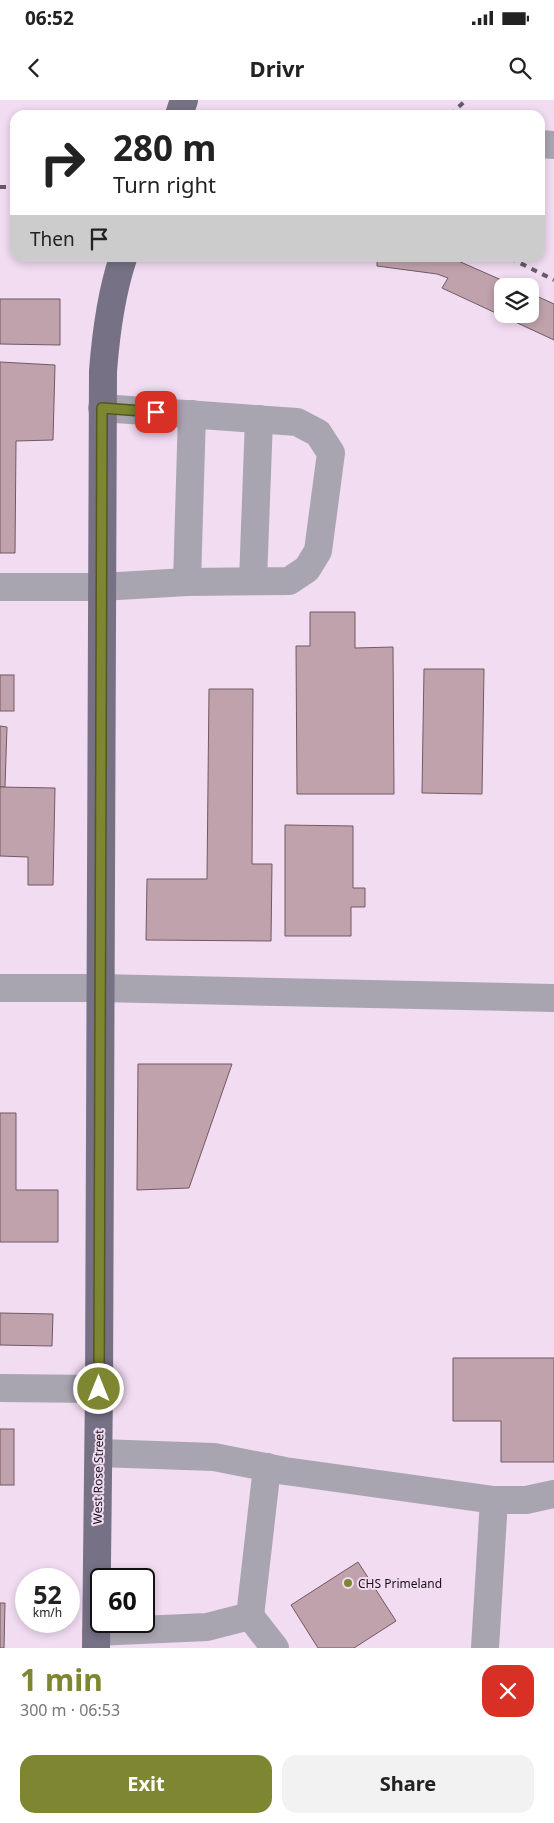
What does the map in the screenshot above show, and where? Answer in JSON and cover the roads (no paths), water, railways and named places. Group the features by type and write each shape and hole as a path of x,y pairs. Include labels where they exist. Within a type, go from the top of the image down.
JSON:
{"main road":[{"name":"West Rose Street","path":"96,1640 99,1389 102,408 106,335 122,262"}],"street":[{"path":"0,587 101,587 188,582 289,581 307,569 318,551 331,452 318,433 297,422 102,408"},
{"path":"188,582 192,414"},
{"path":"253,581 259,419"},
{"path":"0,988 99,988 554,998"},
{"path":"0,1388 99,1389"},
{"path":"98,1453 214,1458 267,1468 494,1500 526,1500 554,1494"},
{"path":"267,1468 250,1616 275,1648"},
{"path":"484,1648 494,1500"},
{"path":"96,1640 207,1627 250,1616"}],"railway":[{"path":"455,110 466,100"},
{"path":"0,187 10,187"},
{"path":"518,262 554,280"}],"place":[{"name":"CHS Primeland","path":"348,1583"}]}
